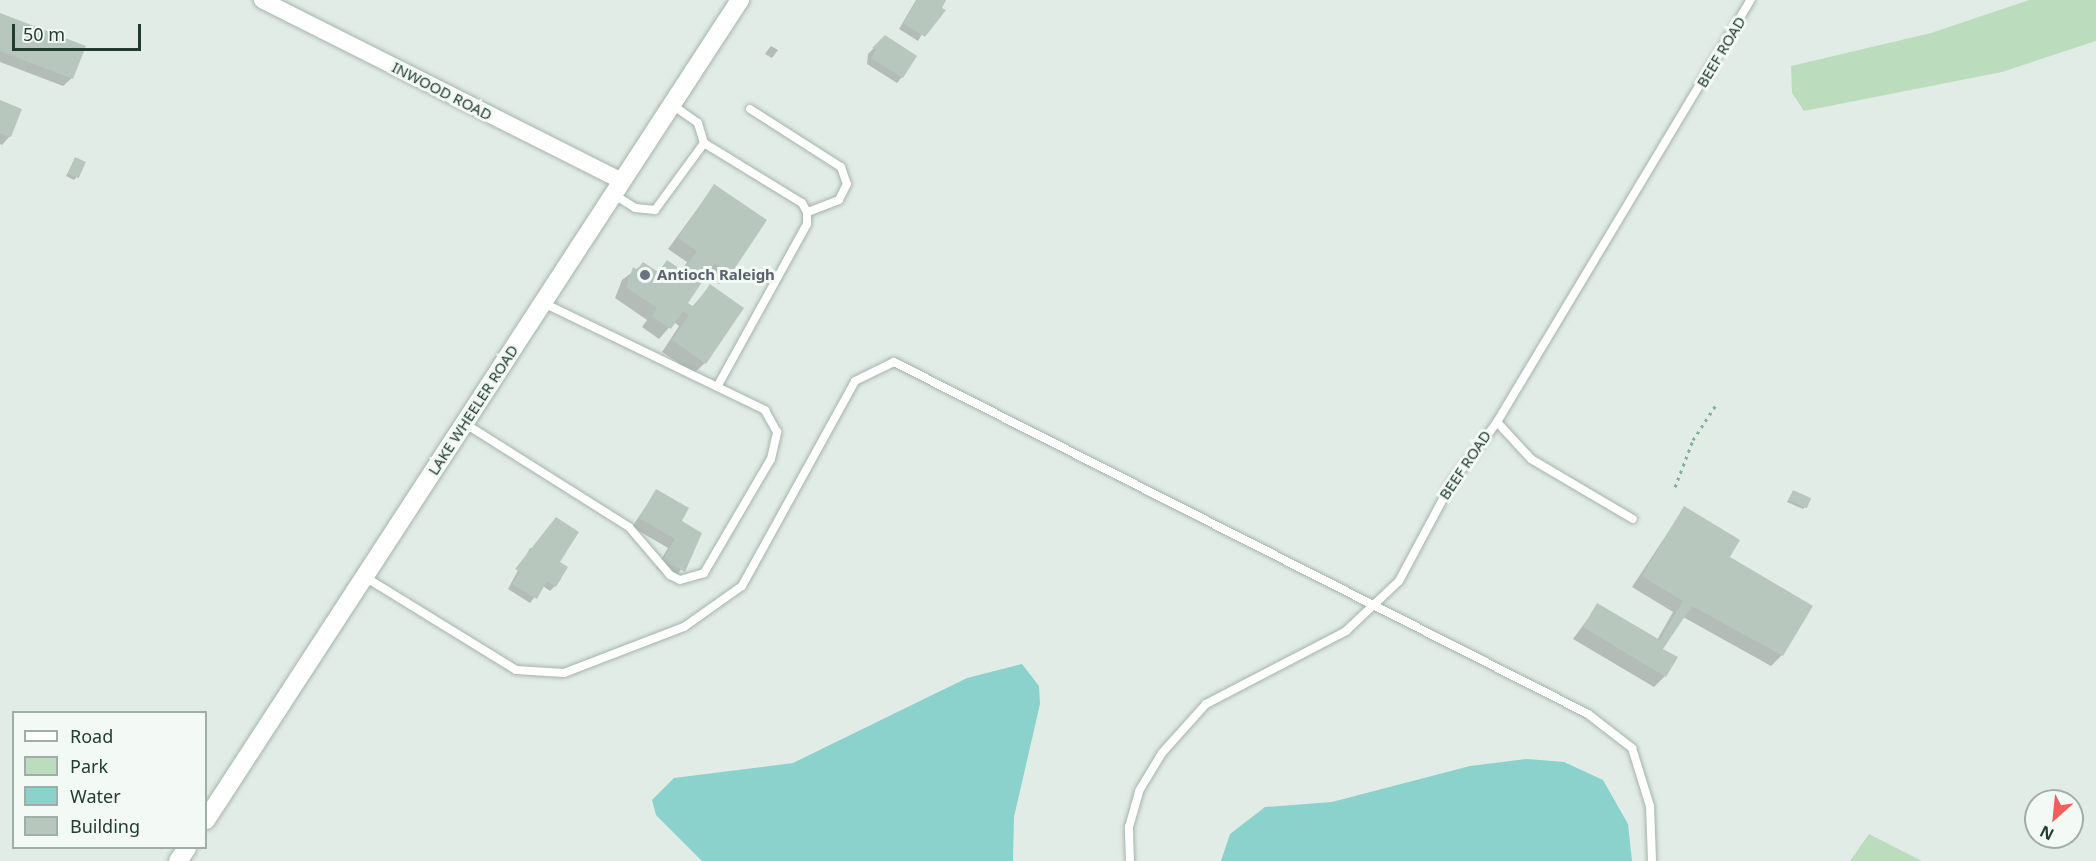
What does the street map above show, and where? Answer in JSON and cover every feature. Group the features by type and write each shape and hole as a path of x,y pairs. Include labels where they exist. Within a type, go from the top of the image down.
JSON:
{"street":[{"name":"INWOOD ROAD","path":"262,0 618,188"},
{"name":"LAKE WHEELER ROAD","path":"207,818 740,0"}],"lane":[{"name":"BEEF ROAD","path":"1130,861 1129,827 1139,791 1161,753 1206,704 1346,632 1376,606 1399,581 1452,482 1497,422 1751,0"},
{"path":"672,105 698,123 704,142 802,203 807,212 807,224 717,387"},
{"path":"750,109 841,167 846,184 839,200 807,212"},
{"path":"618,188 635,208 655,210 704,142"},
{"path":"464,423 629,527 670,575 693,579 704,573 753,492 777,432 765,411 542,302"},
{"path":"365,577 516,670 564,673 684,627 742,586 855,381 894,362 1588,714 1632,748 1650,806 1652,861"},
{"path":"1497,422 1531,459 1633,519"}],"path":[{"path":"1675,487 1693,440 1717,403"}],"green space":[{"path":"2029,0 2096,0 2096,41 2002,72 1804,111 1792,93 1791,66 1931,33"},
{"path":"1869,834 1922,861 1850,861"}],"water":[{"path":"1022,664 1039,686 1040,704 1014,817 1013,861 702,861 656,815 652,800 674,778 793,763 967,678"},
{"path":"1527,759 1564,762 1603,780 1628,824 1632,861 1221,861 1230,834 1265,807 1332,802 1470,766"}],"building":[{"path":"917,0 946,0 942,8 946,10 925,37 903,23"},
{"path":"0,13 86,46 73,79 0,51"},
{"path":"885,35 917,56 903,78 871,58 876,50 872,48"},
{"path":"0,100 22,109 11,137 0,133"},
{"path":"75,157 86,162 79,178 68,173"},
{"name":"Antioch Raleigh","path":"714,184 767,220 731,274 715,263 688,303 694,307 710,284 744,308 706,364 672,340 689,315 683,311 671,329 652,316 657,308 626,287 633,267 637,270 643,262 675,283 678,278 662,267 667,260 683,271 697,251 678,238"},
{"path":"656,489 689,508 682,521 702,533 685,572 663,560 675,539 639,518"},
{"path":"1793,490 1811,498 1807,508 1789,500"},
{"path":"1684,506 1740,540 1730,557 1813,606 1783,656 1692,606 1663,649 1678,657 1666,677 1583,627 1597,603 1660,640 1683,601 1642,576"},
{"path":"556,517 579,532 560,562 568,567 556,587 547,581 537,599 512,584 520,572 515,569"}],"place":[{"name":"Antioch Raleigh","path":"645,275"}]}
